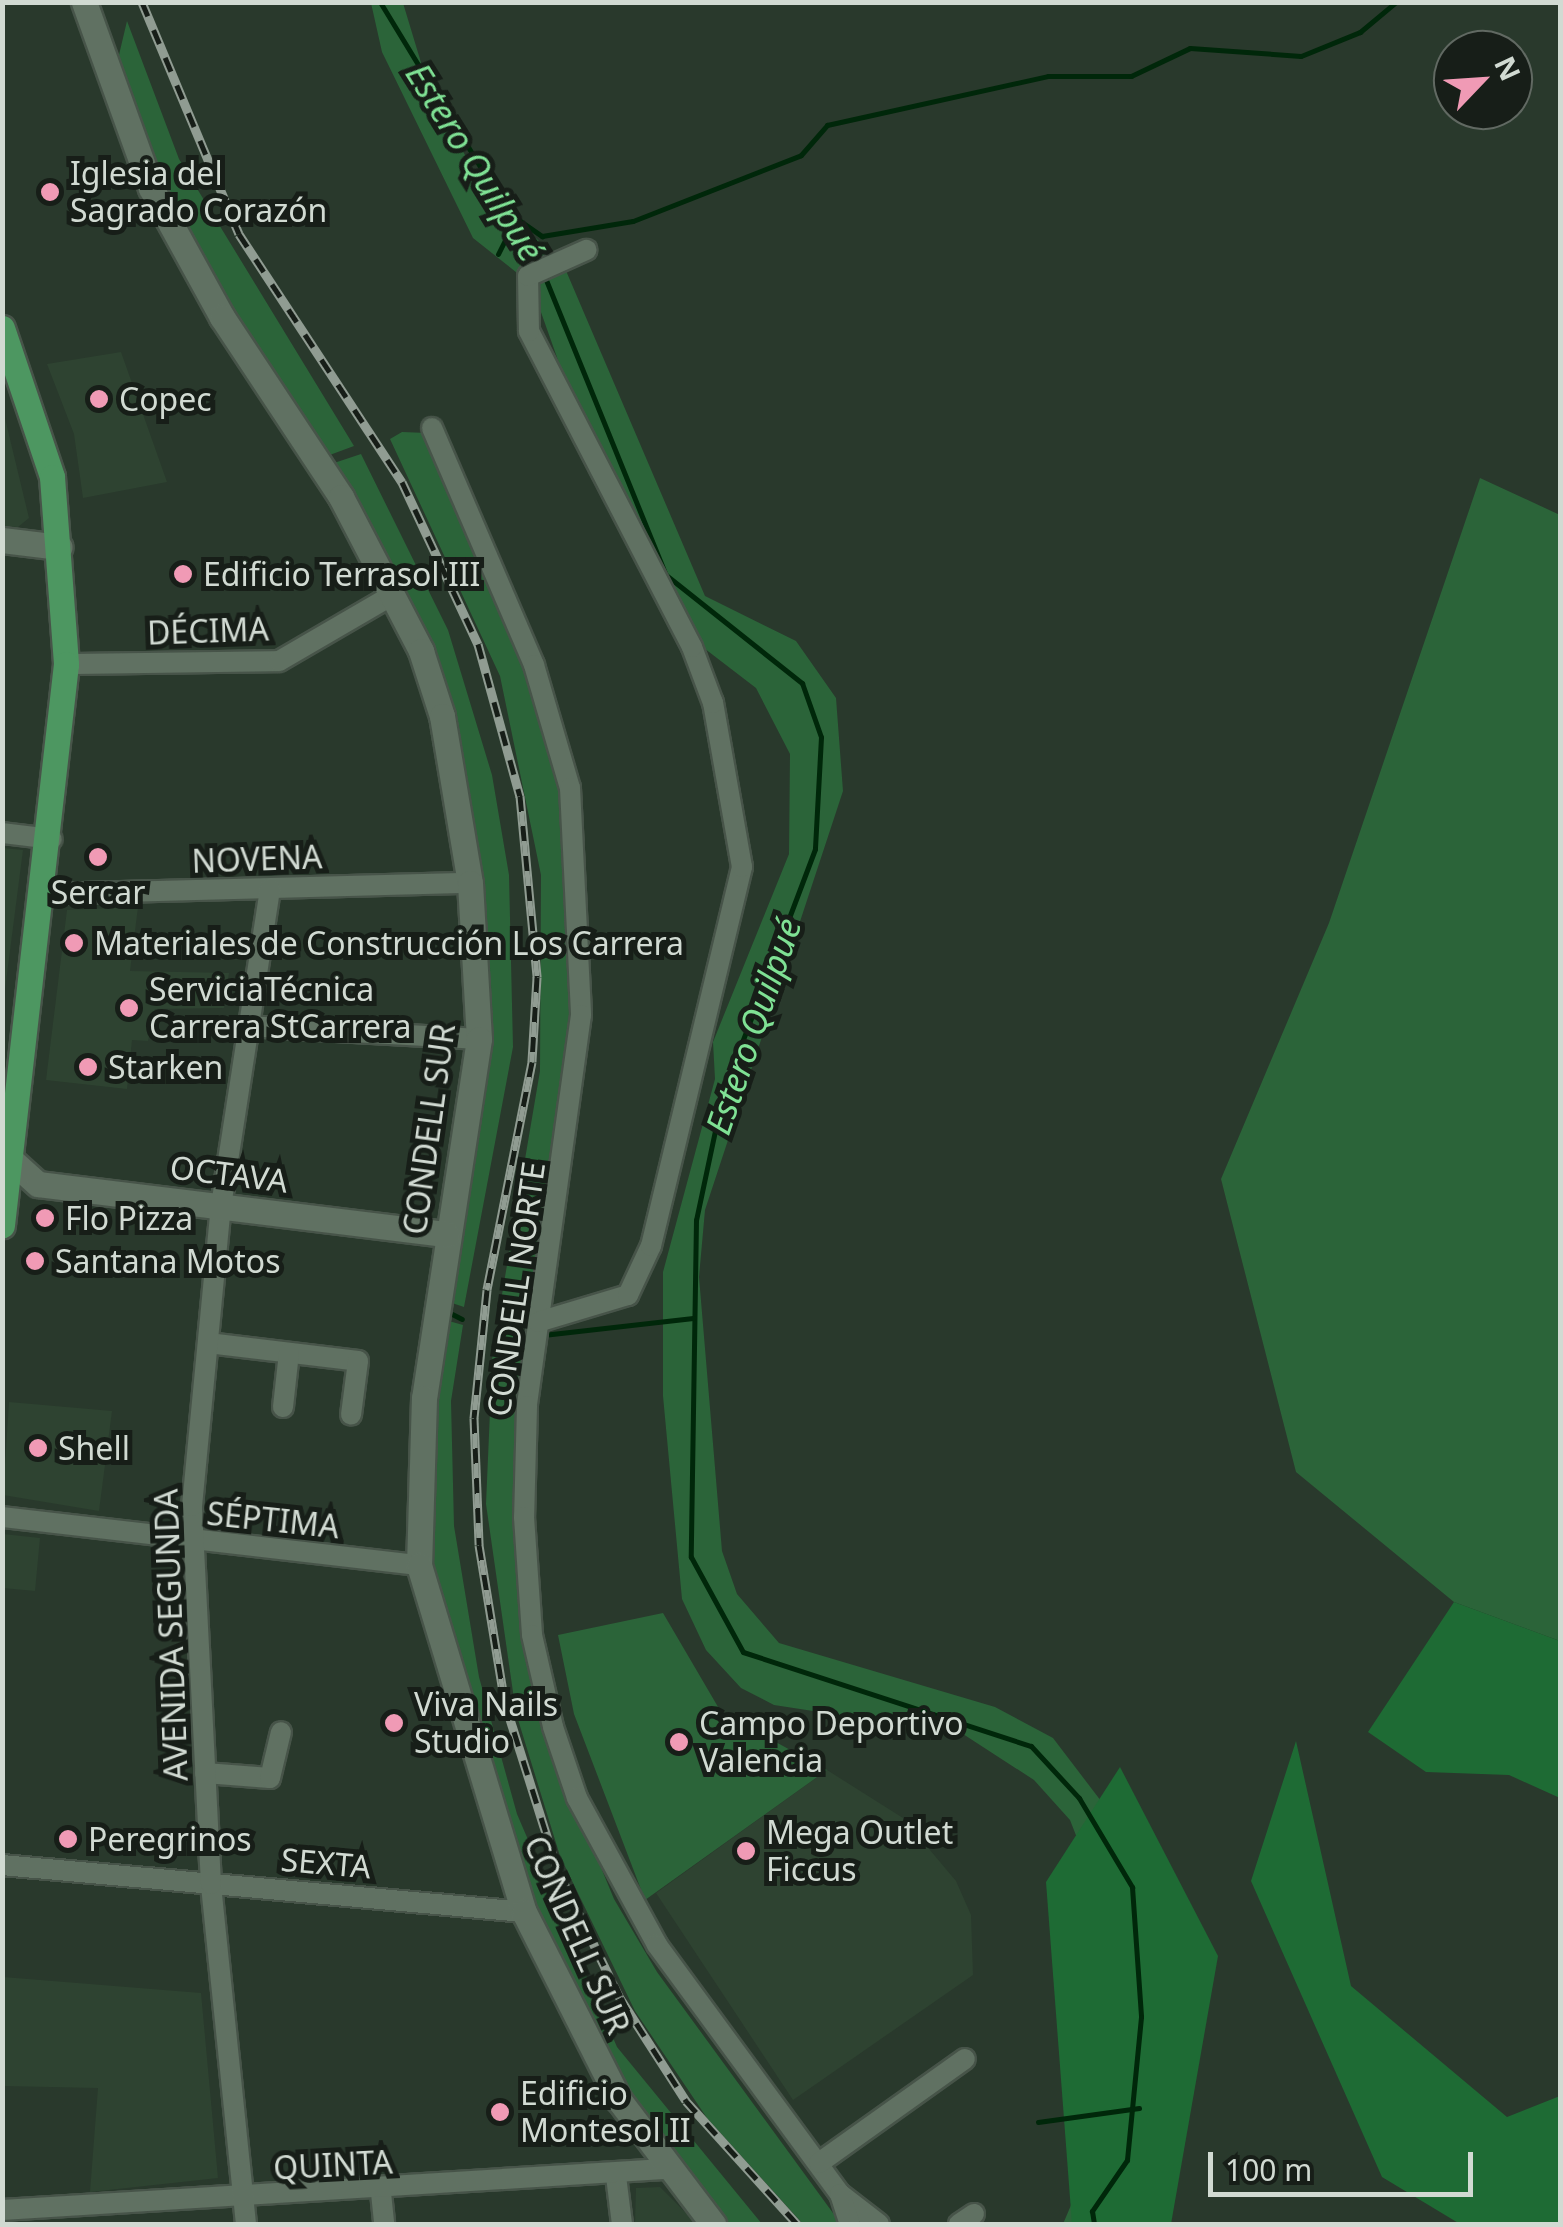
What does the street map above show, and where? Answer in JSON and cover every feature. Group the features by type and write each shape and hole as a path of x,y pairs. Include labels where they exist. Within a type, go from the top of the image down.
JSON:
{"main road":[{"path":"2,328 42,437 60,547 66,664 52,838 7,1156 2,1225"}],"street":[{"name":"CONDELL SUR","path":"84,2 129,142 179,243 394,594 442,716 470,882 479,1040 424,1398 419,1565 524,1912 664,2169 713,2224"},
{"path":"538,1322 628,1295 651,1246 742,867 713,702 609,498 568,392 529,331 528,276 586,250"},
{"name":"CONDELL NORTE","path":"432,428 534,665 570,788 581,1015 538,1322 524,1517 532,1635 553,1726 628,1900 840,2194"},
{"path":"2,540 60,547"},
{"name":"DÉCIMA","path":"66,664 279,662 394,594"},
{"path":"2,833 52,838"},
{"name":"NOVENA","path":"45,894 470,882"},
{"name":"AVENIDA SEGUNDA","path":"246,2224 211,1884 192,1542 221,1206 270,888"},
{"path":"246,1026 479,1040"},
{"name":"OCTAVA","path":"7,1156 38,1184 447,1234"},
{"path":"208,1342 358,1360 350,1415"},
{"path":"282,1406 289,1353"},
{"name":"SÉPTIMA","path":"2,1517 192,1542 419,1565"},
{"path":"205,1773 272,1776 281,1732"},
{"name":"SEXTA","path":"2,1865 524,1912"},
{"path":"819,2163 964,2059"},
{"name":"QUINTA","path":"2,2210 244,2201 616,2176 664,2169"},
{"path":"616,2176 622,2224"},
{"path":"381,2192 384,2224"},
{"path":"840,2194 850,2224"},
{"path":"840,2194 878,2224"}],"shaded area":[{"name":"Copec","path":"121,352 167,482 83,498 74,434 47,364"},
{"path":"3,410 29,518 18,527 3,526"},
{"path":"2,848 23,850 3,1005"},
{"path":"138,907 130,971 229,973 224,1008 155,1009 148,1041 132,1040 127,1089 46,1080 67,910"},
{"path":"9,1402 112,1411 99,1511 3,1495"},
{"path":"3,1534 40,1538 35,1591 3,1588"},
{"path":"827,1770 903,1818 956,1881 971,1915 973,1975 793,2100 656,1893"},
{"path":"3,1977 201,1993 218,2178 90,2192 98,2088 3,2086"},
{"path":"660,2187 697,2224 635,2224 636,2188"}],"green space":[{"path":"371,3 403,3 426,79 487,198 561,259 705,596 796,641 836,698 843,791 705,1210 699,1277 722,1551 737,1594 779,1643 995,1707 1053,1738 1117,1822 1111,2224 1063,2224 1094,2151 1100,1897 1070,1820 1034,1780 963,1734 774,1705 741,1688 706,1650 682,1599 663,1396 663,1272 715,1079 713,1042 789,854 790,754 756,688 683,632 604,490 531,284 473,238 382,52"},
{"path":"127,21 179,159 354,446 327,456 191,251 114,76"},
{"path":"402,432 427,433 520,643 558,770 572,969 568,1064 541,1269 527,1312 506,1320 498,1318 540,1071 541,875 500,676 390,439"},
{"path":"361,454 448,630 492,775 509,875 513,1047 464,1307 440,1299 470,1155 457,743 331,464"},
{"path":"1480,478 1560,515 1560,1641 1454,1602 1296,1472 1221,1179 1329,923"},
{"path":"438,1318 463,1325 451,1401 454,1526 479,1677 517,1814 617,2047 762,2224 720,2224 656,2145 540,1929 429,1577"},
{"path":"523,1324 519,1578 536,1710 614,1899 657,1972 841,2224 803,2224 707,2118 635,2011 560,1856 516,1713 486,1504 493,1342 500,1326"},
{"path":"1454,1602 1560,1641 1560,1798 1509,1775 1426,1772 1368,1732"},
{"name":"Campo Deportivo Valencia","path":"663,1613 721,1712 827,1770 645,1900 574,1714 558,1635"},
{"path":"1296,1741 1351,1986 1507,2117 1560,2096 1560,2224 1460,2224 1382,2177 1251,1881"},
{"path":"1120,1767 1218,1956 1171,2224 1072,2224 1046,1882"}],"waterway":[{"path":"380,2 540,265"},
{"path":"498,254 516,218 542,236 633,221 801,155 827,125 1048,76 1131,76 1190,48 1301,56 1360,32 1396,2"},
{"name":"Estero Quilpué","path":"544,275 666,575 802,683 821,737 815,849 723,1093 696,1220 691,1557 743,1652 1031,1746 1079,1798 1132,1887 1141,2017 1127,2160 1092,2211 1094,2224"},
{"path":"452,1314 462,1319"},
{"path":"543,1335 693,1318"},
{"path":"501,1330 533,1338"},
{"path":"1038,2122 1139,2108"}],"railway":[{"path":"142,2 239,234 402,482 478,644 520,796 537,977 532,1062 487,1290 474,1418 479,1545 505,1703 558,1871 620,1998 686,2101 797,2224"}],"place":[{"name":"Iglesia del Sagrado Corazón","path":"50,192"},
{"name":"Copec","path":"99,399"},
{"name":"Edificio Terrasol III","path":"183,574"},
{"name":"Sercar","path":"98,857"},
{"name":"Materiales de Construcción Los Carrera","path":"74,943"},
{"name":"ServiciaTécnica Carrera StCarrera","path":"129,1008"},
{"name":"Starken","path":"88,1067"},
{"name":"Flo Pizza","path":"45,1218"},
{"name":"Santana Motos","path":"35,1261"},
{"name":"Shell","path":"38,1448"},
{"name":"Viva Nails Studio","path":"394,1723"},
{"name":"Campo Deportivo Valencia","path":"679,1742"},
{"name":"Peregrinos","path":"68,1839"},
{"name":"Mega Outlet Ficcus","path":"746,1851"},
{"name":"Edificio Montesol II","path":"500,2112"}]}
